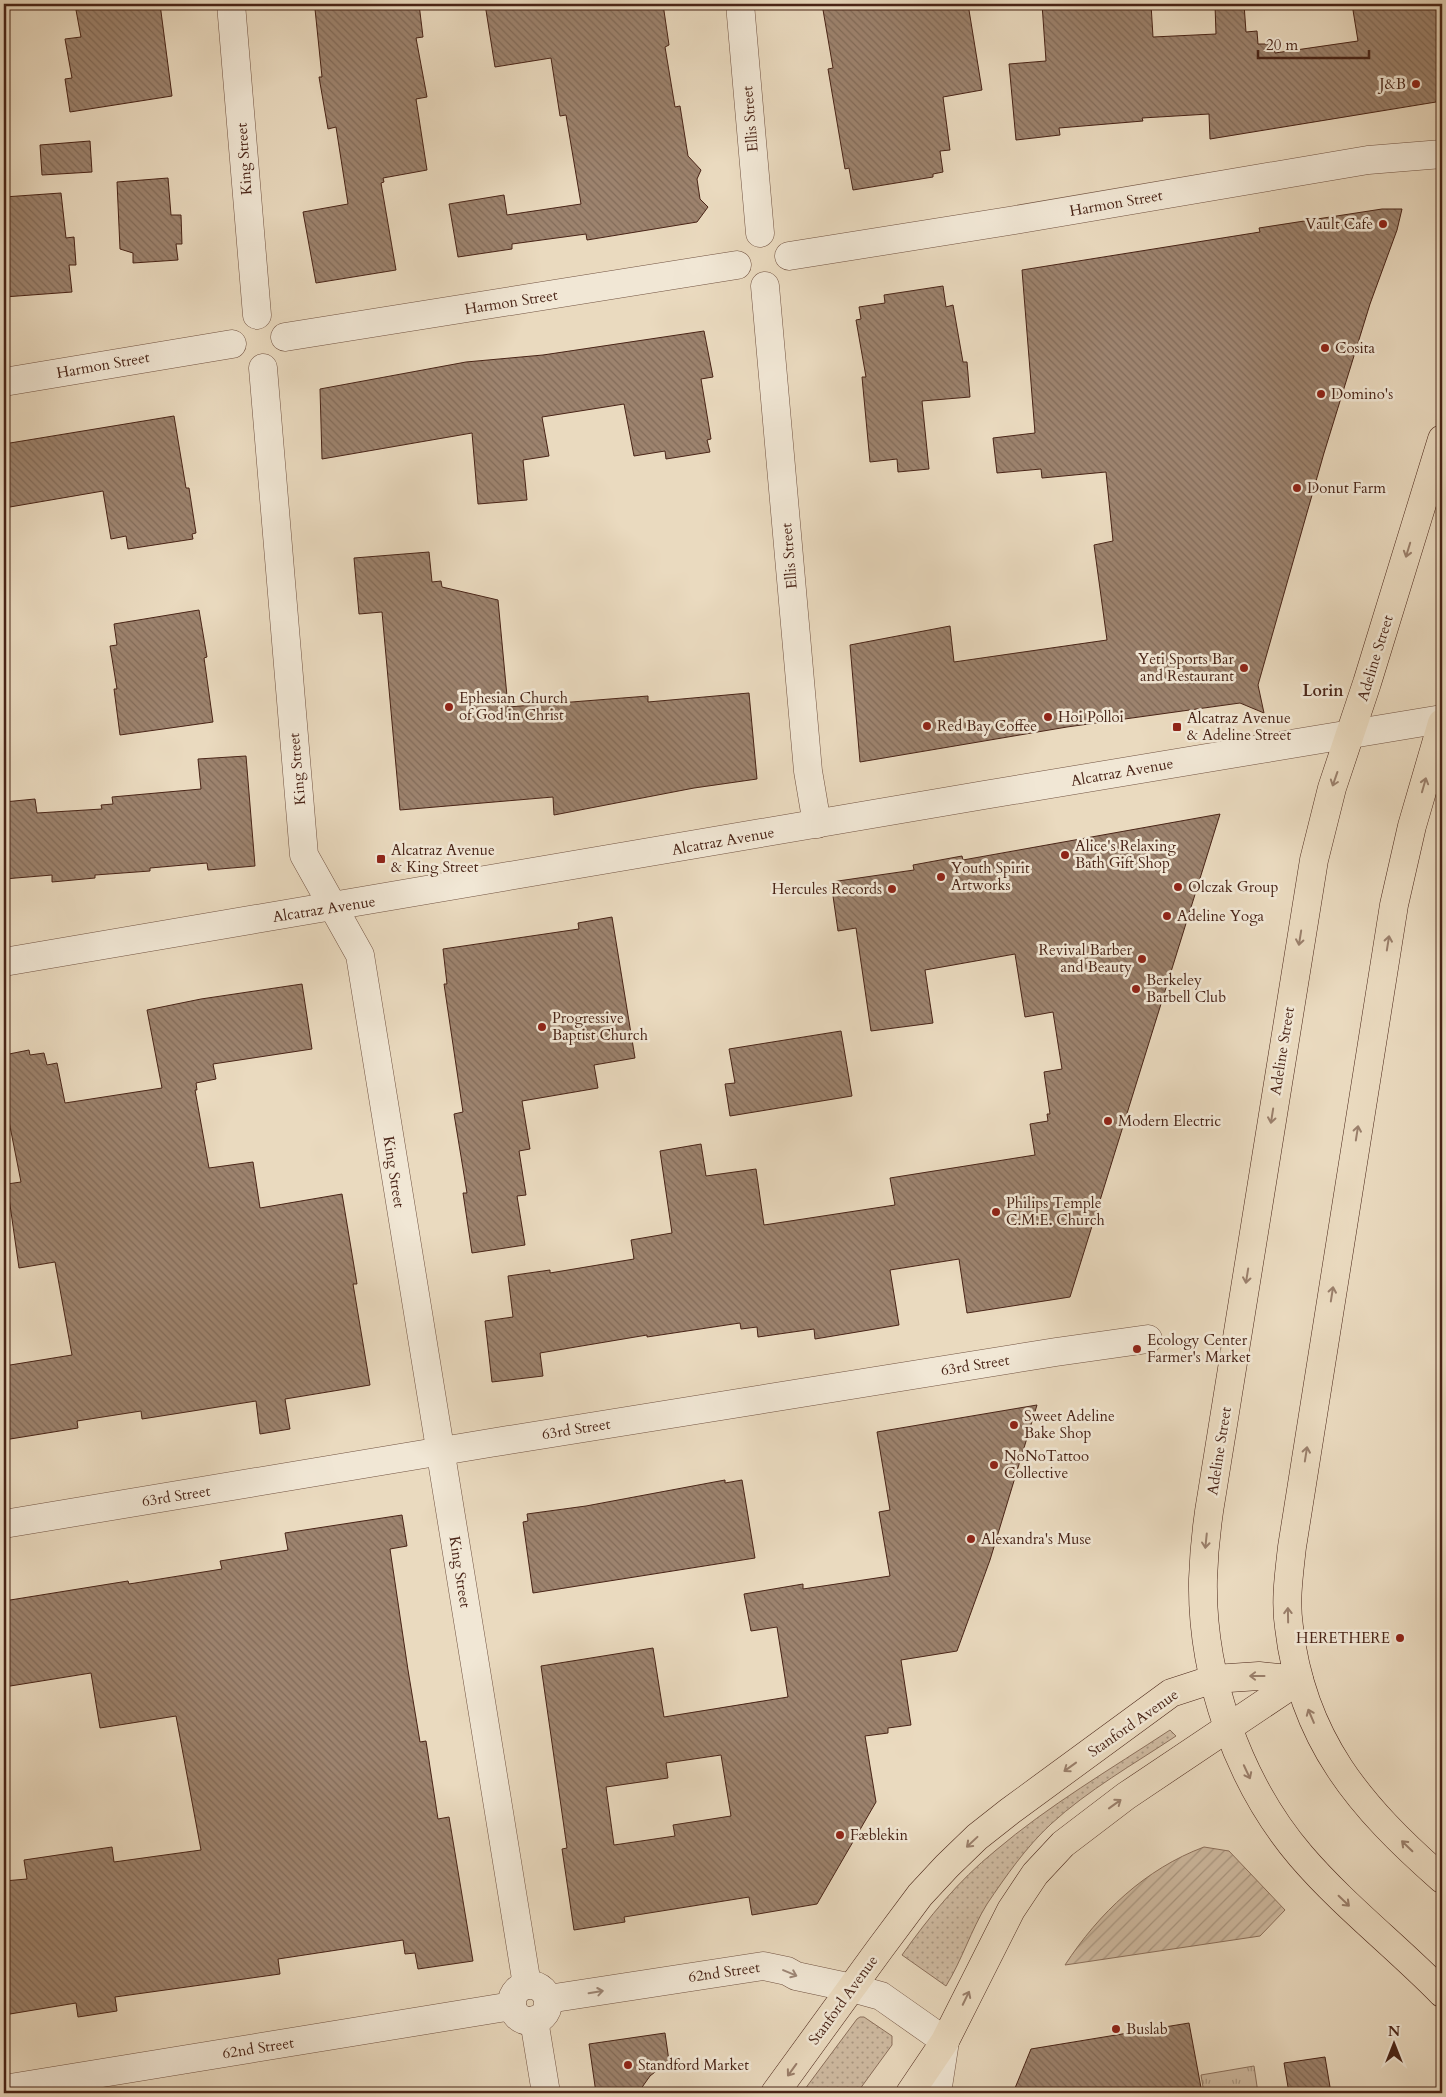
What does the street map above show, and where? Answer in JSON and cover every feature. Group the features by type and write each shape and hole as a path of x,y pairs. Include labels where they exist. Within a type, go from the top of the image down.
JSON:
{"main road":[{"name":"Adeline Street","path":"1442,439 1324,818 1307,895 1210,1502 1203,1581 1206,1629 1214,1679 1229,1727 1258,1794 1276,1823 1300,1855 1353,1910 1414,1964 1442,1993"},
{"path":"1442,723 1410,834 1394,905 1292,1547 1288,1588 1288,1626 1299,1680 1306,1705 1327,1751 1352,1788 1379,1819 1442,1879"},
{"name":"Stanford Avenue","path":"775,2093 920,1895 977,1838 1171,1693 1214,1679 1258,1676 1299,1680"},
{"path":"910,2093 944,2041 1011,1910 1035,1874 1063,1844 1094,1818 1299,1680"}],"street":[{"name":"King Street","path":"231,4 257,315"},
{"name":"Ellis Street","path":"740,4 760,233"},
{"name":"Harmon Street","path":"789,256 1368,160 1442,154"},
{"path":"760,233 768,234 782,242 789,256 786,273 773,284 765,286 757,286 744,279 736,265 738,250 741,244 753,235 760,233"},
{"name":"Harmon Street","path":"285,337 736,265"},
{"name":"Ellis Street","path":"765,286 808,771 817,824"},
{"path":"257,315 272,318 283,329 285,337 283,353 278,360 263,368 246,365 234,353 232,344 236,328 249,316 257,315"},
{"name":"Harmon Street","path":"4,382 232,344"},
{"name":"King Street","path":"263,368 304,855 360,955 546,2093"},
{"name":"Alcatraz Avenue","path":"4,962 1442,719"},
{"name":"63rd Street","path":"4,1524 1062,1351 1148,1339"},
{"name":"62nd Street","path":"4,2089 530,2002 763,1966 787,1971 796,1976 881,1996 944,2041"},
{"path":"937,2093 944,2041"}],"green space":[{"path":"1170,1730 1176,1736 1080,1800 1033,1842 987,1904 946,1986 902,1955 945,1900 995,1851 1037,1818"},
{"path":"1204,1847 1229,1851 1285,1910 1260,1936 1065,1965 1093,1928 1125,1895 1162,1867"},
{"path":"864,2017 892,2036 892,2045 857,2093 802,2093 857,2019"},
{"path":"1254,2066 1258,2093 1204,2093 1201,2075"}],"building":[{"path":"116,4 160,4 172,96 70,112 65,79 72,78 65,39 81,37 76,10"},
{"path":"339,4 419,4 423,37 416,38 427,97 416,99 427,170 383,178 384,182 381,183 396,270 316,283 303,212 348,204 336,127 328,129 319,77 322,77 315,9 339,7"},
{"path":"485,4 663,4 669,45 665,47 675,107 680,106 688,156 701,170 697,179 700,199 708,207 697,222 587,240 586,234 512,244 512,249 458,257 449,204 504,195 507,215 581,204 566,115 560,116 551,58 495,67"},
{"path":"822,4 968,4 982,90 943,97 950,150 940,151 943,172 933,174 933,177 853,190 849,168 845,169 828,69 833,68"},
{"path":"1042,4 1151,4 1153,37 1216,34 1215,5 1244,4 1246,32 1257,31 1258,44 1274,44 1275,53 1358,41 1352,4 1442,4 1442,80 1436,102 1210,139 1209,114 1142,118 1143,121 1059,128 1060,135 1016,140 1009,64 1046,61"},
{"path":"90,141 92,172 42,175 40,145"},
{"path":"168,178 171,215 181,215 182,244 176,244 178,260 133,263 133,253 120,249 117,182"},
{"path":"61,193 66,238 74,237 76,265 69,265 72,292 4,297 4,197"},
{"path":"1382,209 1402,209 1397,230 1370,304 1324,453 1258,685 1264,713 1240,703 1067,727 860,762 850,645 950,626 954,662 1107,640 1094,545 1113,541 1106,472 1042,478 1041,469 997,473 993,438 1035,433 1022,270 1260,232 1259,228"},
{"path":"943,286 946,307 953,305 963,362 967,362 970,397 922,401 929,469 898,472 897,459 870,462 862,377 866,377 856,320 861,319 859,307 885,303 884,295"},
{"path":"704,331 713,377 701,379 711,439 707,440 710,452 666,459 665,451 634,456 624,404 542,417 549,456 523,460 527,500 478,504 472,433 322,459 320,389 466,362 543,355"},
{"path":"174,416 186,488 189,488 196,533 192,534 193,539 128,549 126,536 111,539 103,491 4,508 4,444"},
{"path":"429,552 432,582 441,581 442,587 498,600 508,707 648,696 648,702 749,693 757,779 694,788 554,815 553,797 400,810 382,612 359,614 354,558"},
{"path":"199,610 207,657 204,658 213,722 120,735 114,689 117,689 110,646 117,645 114,624"},
{"path":"246,756 255,866 208,870 207,863 150,868 150,871 95,875 95,878 52,882 52,875 4,879 4,802 35,799 37,813 102,809 101,805 113,804 112,797 201,789 198,759"},
{"path":"1220,814 1070,1297 967,1313 959,1259 890,1270 899,1325 815,1339 814,1329 758,1337 757,1327 741,1329 740,1323 647,1337 647,1335 540,1353 543,1376 492,1382 485,1321 513,1317 508,1276 550,1270 550,1273 634,1259 631,1240 672,1233 660,1151 701,1144 706,1176 756,1169 764,1225 895,1205 890,1178 1035,1155 1030,1124 1048,1121 1047,1114 1050,1114 1044,1072 1062,1069 1053,1012 1025,1017 1015,954 925,970 933,1023 871,1031 856,928 838,931 831,882 914,870 913,865 962,856 963,860"},
{"name":"Progressive Baptist Church","path":"612,917 635,1058 594,1065 598,1088 522,1101 530,1149 519,1151 526,1195 517,1196 525,1245 472,1253 463,1193 467,1193 454,1114 463,1112 444,984 447,984 443,949 579,929 578,923"},
{"path":"302,984 312,1049 213,1064 216,1079 196,1083 197,1090 195,1090 209,1168 253,1162 260,1208 342,1194 357,1284 353,1284 370,1385 285,1399 290,1429 260,1434 256,1401 142,1419 141,1411 77,1421 78,1428 4,1440 4,1366 72,1355 55,1262 19,1268 7,1184 21,1182 4,1096 4,1055 29,1050 30,1055 44,1053 47,1065 57,1063 65,1103 162,1088 147,1010 201,999"},
{"path":"841,1031 852,1096 730,1116 725,1084 735,1083 729,1049"},
{"path":"1037,1405 990,1560 957,1651 901,1660 911,1725 888,1728 888,1733 865,1736 876,1802 817,1904 752,1915 749,1897 624,1917 625,1922 574,1930 562,1849 567,1848 541,1666 653,1648 664,1717 788,1697 777,1627 751,1631 744,1594 803,1584 803,1589 890,1576 879,1512 890,1510 877,1432","holes":["721,1755 731,1816 673,1825 675,1836 614,1845 606,1787 668,1778 666,1763"]},
{"path":"725,1480 725,1483 742,1480 755,1558 533,1593 523,1522 528,1521 527,1514 586,1506"},
{"path":"402,1515 407,1546 390,1549 408,1670 420,1742 426,1741 438,1819 449,1817 473,1961 418,1969 415,1953 405,1954 403,1940 278,1959 280,1974 115,1997 117,2011 78,2017 76,2003 4,2015 4,1881 27,1879 24,1860 112,1847 114,1862 201,1850 176,1716 100,1728 91,1673 4,1687 4,1601 128,1581 129,1584 222,1569 220,1561 288,1550 285,1533"},
{"path":"1189,2023 1202,2093 1013,2093 1031,2049"},
{"name":"Standford Market","path":"665,2033 669,2061 650,2076 638,2093 596,2093 589,2044"},
{"path":"1325,2057 1331,2093 1289,2093 1284,2063"}],"place":[{"name":"J&B","path":"1416,84"},
{"name":"Vault Cafe","path":"1383,224"},
{"name":"Cosita","path":"1325,348"},
{"name":"Domino's","path":"1321,394"},
{"name":"Donut Farm","path":"1297,488"},
{"name":"Yeti Sports Bar and Restaurant","path":"1244,668"},
{"name":"Ephesian Church of God in Christ","path":"449,707"},
{"name":"Hoi Polloi","path":"1048,717"},
{"name":"Red Bay Coffee","path":"927,726"},
{"name":"Alcatraz Avenue & Adeline Street","path":"1177,727"},
{"name":"Alice's Relaxing Bath Gift Shop","path":"1065,855"},
{"name":"Alcatraz Avenue & King Street","path":"381,859"},
{"name":"Youth Spirit Artworks","path":"941,877"},
{"name":"Olczak Group","path":"1178,887"},
{"name":"Hercules Records","path":"892,889"},
{"name":"Adeline Yoga","path":"1167,916"},
{"name":"Revival Barber and Beauty","path":"1142,959"},
{"name":"Berkeley Barbell Club","path":"1136,989"},
{"name":"Progressive Baptist Church","path":"542,1027"},
{"name":"Modern Electric","path":"1108,1121"},
{"name":"Philips Temple C.M.E. Church","path":"996,1212"},
{"name":"Ecology Center Farmer's Market","path":"1137,1349"},
{"name":"Sweet Adeline Bake Shop","path":"1014,1425"},
{"name":"NoNoTattoo Collective","path":"994,1465"},
{"name":"Alexandra's Muse","path":"971,1539"},
{"name":"HERETHERE","path":"1400,1638"},
{"name":"Fæblekin","path":"840,1835"},
{"name":"Buslab","path":"1116,2029"},
{"name":"Standford Market","path":"628,2065"}],"district":[{"name":"Lorin","path":"1323,690"}]}
